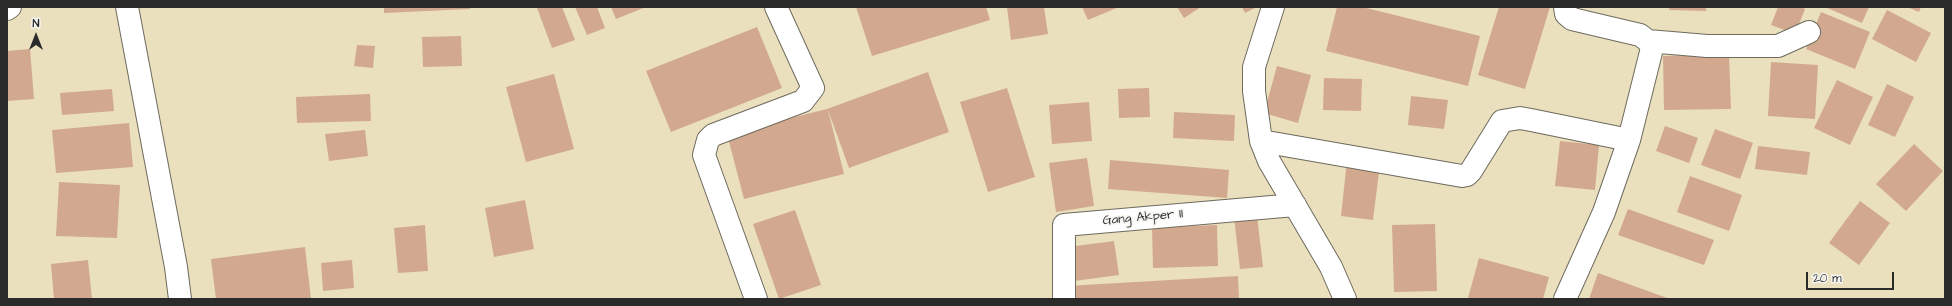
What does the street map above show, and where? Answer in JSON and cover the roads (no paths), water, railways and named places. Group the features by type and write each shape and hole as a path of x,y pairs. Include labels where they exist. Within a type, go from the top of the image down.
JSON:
{"street":[{"path":"126,7 176,267 180,299"},
{"path":"756,299 704,155 708,140 713,135 803,101 813,88 776,7"},
{"path":"1273,7 1254,66 1254,91 1261,141 1269,161 1331,267 1345,299"},
{"path":"1565,7 1566,14 1572,19 1640,35 1648,41 1652,48 1629,140 1604,212 1565,299"},
{"path":"1648,41 1707,46 1778,46 1809,32"},
{"path":"1261,141 1462,176 1467,175 1471,171 1502,121 1510,119 1531,120 1629,140"},
{"name":"Gang Akper II","path":"1064,299 1064,225 1295,205"}]}
